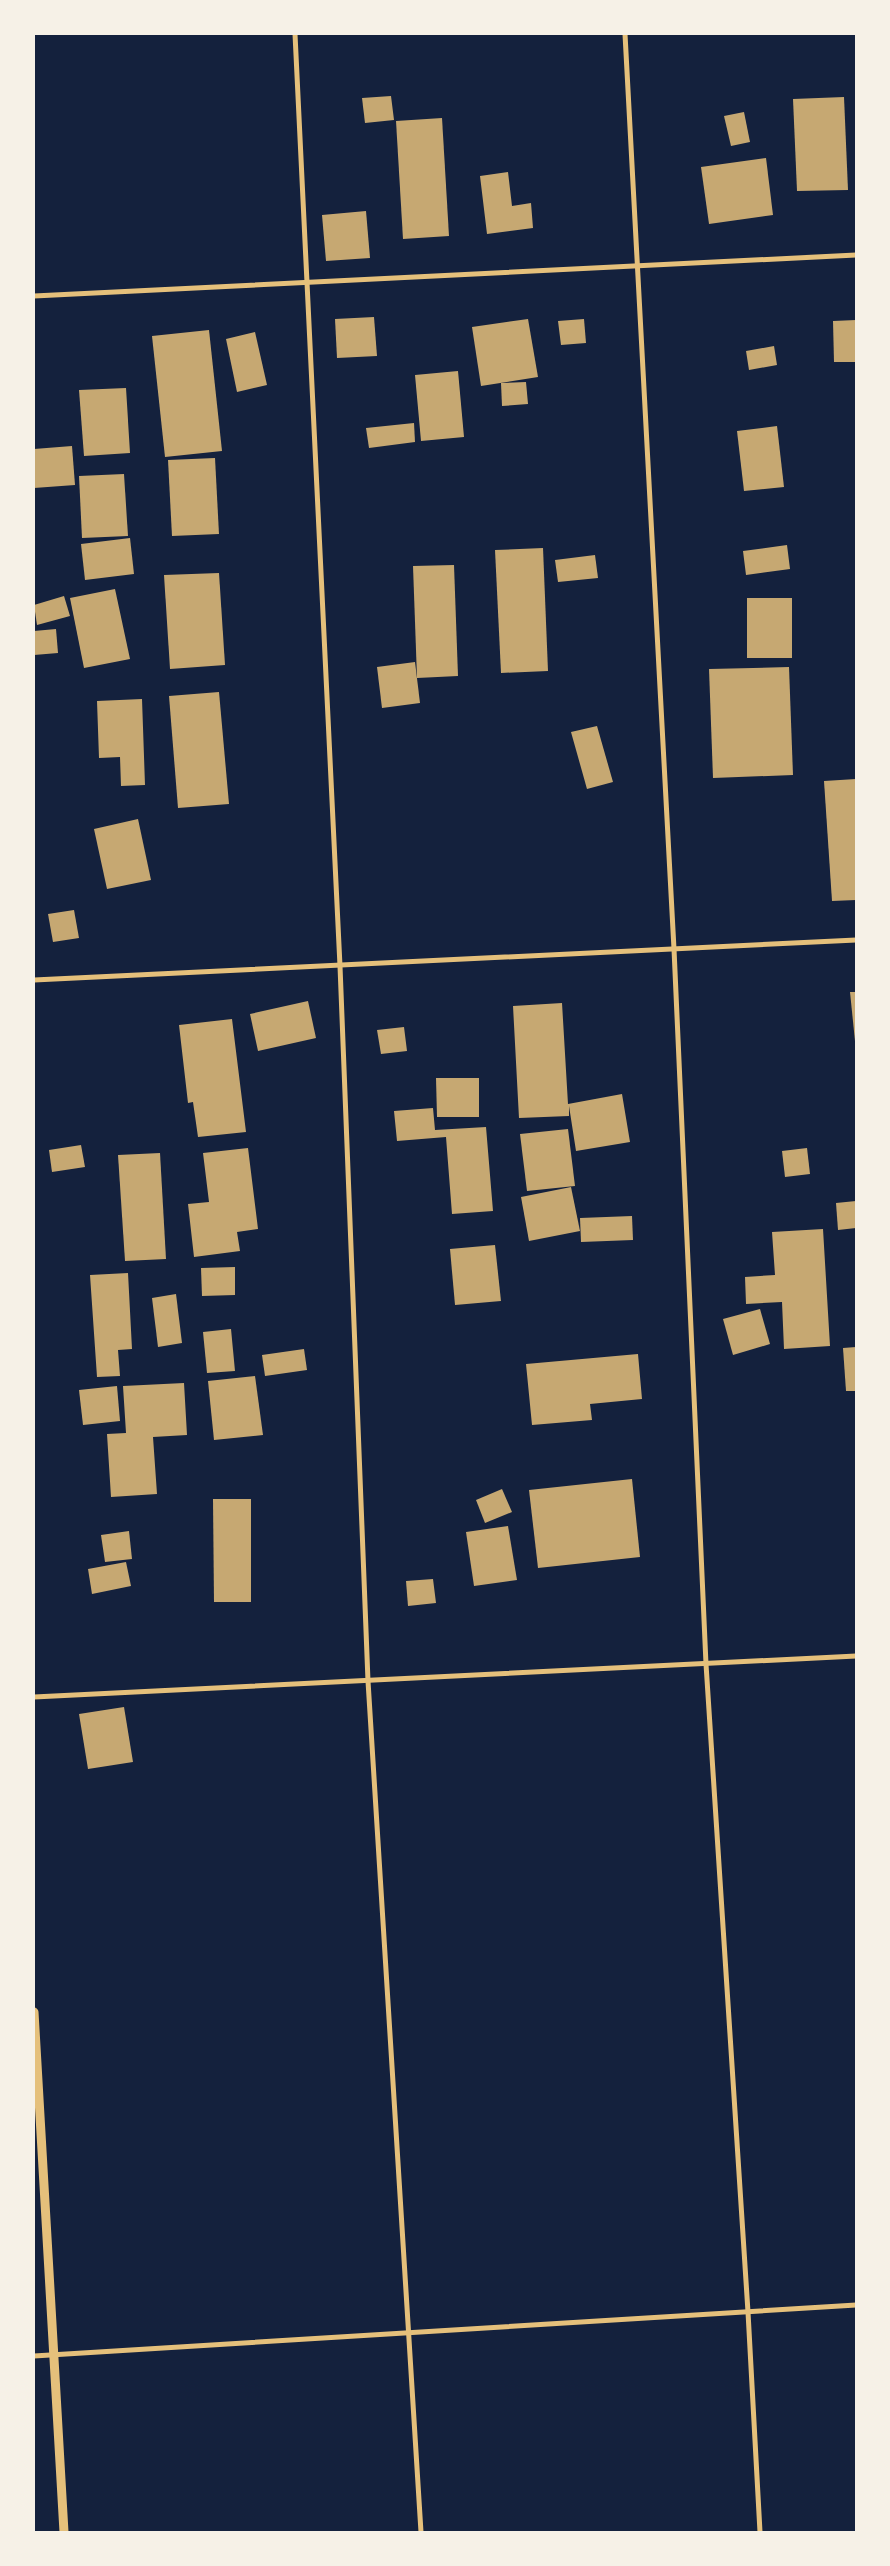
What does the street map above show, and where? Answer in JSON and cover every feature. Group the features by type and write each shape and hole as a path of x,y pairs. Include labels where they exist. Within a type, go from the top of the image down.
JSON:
{"street":[{"path":"295,34 340,966 368,1681 407,2333 421,2532"},
{"path":"625,34 674,949 706,1664 748,2312 760,2532"},
{"path":"34,296 856,255"},
{"path":"34,980 856,940"},
{"path":"34,1697 856,1656"},
{"path":"34,2012 64,2532"},
{"path":"34,2356 856,2305"}],"building":[{"path":"391,96 394,120 365,123 362,98"},
{"path":"844,97 848,190 797,191 793,99"},
{"path":"744,112 750,142 731,146 724,116"},
{"path":"442,118 449,236 403,239 396,121"},
{"path":"766,158 773,215 709,224 701,167"},
{"path":"508,172 512,206 531,203 533,228 487,234 480,176"},
{"path":"366,211 370,258 326,261 322,215"},
{"path":"374,317 377,356 337,358 335,319"},
{"path":"528,319 538,377 481,386 472,327"},
{"path":"584,319 586,343 561,345 558,321"},
{"path":"856,320 856,362 834,362 833,321"},
{"path":"209,330 222,451 165,457 152,336"},
{"path":"255,332 267,385 237,392 226,339"},
{"path":"774,346 777,365 749,370 746,351"},
{"path":"458,371 464,437 421,441 415,375"},
{"path":"526,382 528,404 502,406 501,383"},
{"path":"126,388 130,453 84,456 79,390"},
{"path":"414,423 415,442 369,448 366,428"},
{"path":"777,426 784,487 744,491 737,431"},
{"path":"72,446 75,485 34,488 34,449"},
{"path":"215,458 219,534 172,536 168,460"},
{"path":"124,474 128,536 82,538 79,476"},
{"path":"130,538 134,574 85,580 81,544"},
{"path":"787,545 790,569 746,575 743,551"},
{"path":"543,548 548,671 501,673 495,550"},
{"path":"595,555 598,578 558,582 555,560"},
{"path":"454,565 458,676 417,678 413,566"},
{"path":"219,573 225,665 170,669 164,575"},
{"path":"115,589 130,659 84,668 70,598"},
{"path":"64,596 70,616 37,625 34,605"},
{"path":"747,598 792,598 792,658 747,658"},
{"path":"56,629 58,653 34,655 34,631"},
{"path":"415,662 420,703 382,708 377,667"},
{"path":"789,667 793,775 713,778 709,669"},
{"path":"219,692 229,804 178,808 169,696"},
{"path":"142,699 145,785 121,786 120,757 99,758 97,701"},
{"path":"597,726 613,782 587,789 571,732"},
{"path":"856,779 856,900 832,901 824,781"},
{"path":"138,819 151,880 107,889 94,829"},
{"path":"74,910 79,938 53,942 48,914"},
{"path":"850,992 856,992 856,1041 855,1041"},
{"path":"308,1001 316,1038 258,1051 250,1014"},
{"path":"562,1003 568,1104 622,1094 630,1142 576,1151 569,1106 569,1116 519,1118 513,1006"},
{"path":"232,1019 246,1132 198,1137 193,1102 188,1103 179,1025"},
{"path":"404,1027 407,1051 381,1054 377,1030"},
{"path":"436,1078 479,1078 479,1117 437,1117"},
{"path":"433,1108 435,1130 486,1127 493,1211 452,1214 446,1137 397,1141 394,1111"},
{"path":"568,1129 575,1186 527,1191 520,1134"},
{"path":"81,1145 85,1167 52,1172 49,1150"},
{"path":"248,1148 258,1229 237,1232 240,1251 194,1257 188,1204 209,1202 203,1153"},
{"path":"807,1148 810,1174 785,1177 782,1151"},
{"path":"160,1153 166,1259 125,1261 118,1155"},
{"path":"571,1187 580,1231 529,1241 521,1197"},
{"path":"856,1201 856,1228 838,1230 836,1203"},
{"path":"632,1216 633,1240 581,1242 580,1218"},
{"path":"823,1229 830,1346 784,1349 782,1302 746,1304 745,1277 775,1275 772,1232"},
{"path":"495,1245 501,1301 455,1305 450,1249"},
{"path":"235,1267 235,1295 202,1296 201,1268"},
{"path":"128,1273 132,1349 118,1350 120,1376 97,1377 90,1275"},
{"path":"176,1294 182,1343 158,1347 152,1298"},
{"path":"760,1309 770,1344 733,1355 723,1319"},
{"path":"231,1329 235,1371 207,1373 203,1332"},
{"path":"856,1347 856,1391 846,1391 843,1348"},
{"path":"304,1349 307,1370 265,1376 262,1355"},
{"path":"638,1354 642,1399 590,1404 592,1420 532,1425 526,1364"},
{"path":"255,1376 263,1435 214,1440 208,1381"},
{"path":"184,1383 187,1435 153,1437 157,1494 111,1497 107,1434 126,1433 123,1386"},
{"path":"117,1386 120,1421 83,1425 79,1390"},
{"path":"632,1479 640,1557 538,1568 529,1490"},
{"path":"502,1489 512,1512 485,1523 476,1500"},
{"path":"213,1499 251,1499 251,1602 214,1602"},
{"path":"508,1526 517,1580 474,1586 466,1532"},
{"path":"129,1531 132,1559 105,1562 101,1535"},
{"path":"126,1562 131,1586 92,1594 88,1569"},
{"path":"433,1579 436,1603 408,1606 406,1581"},
{"path":"124,1707 133,1762 88,1769 79,1714"}]}
